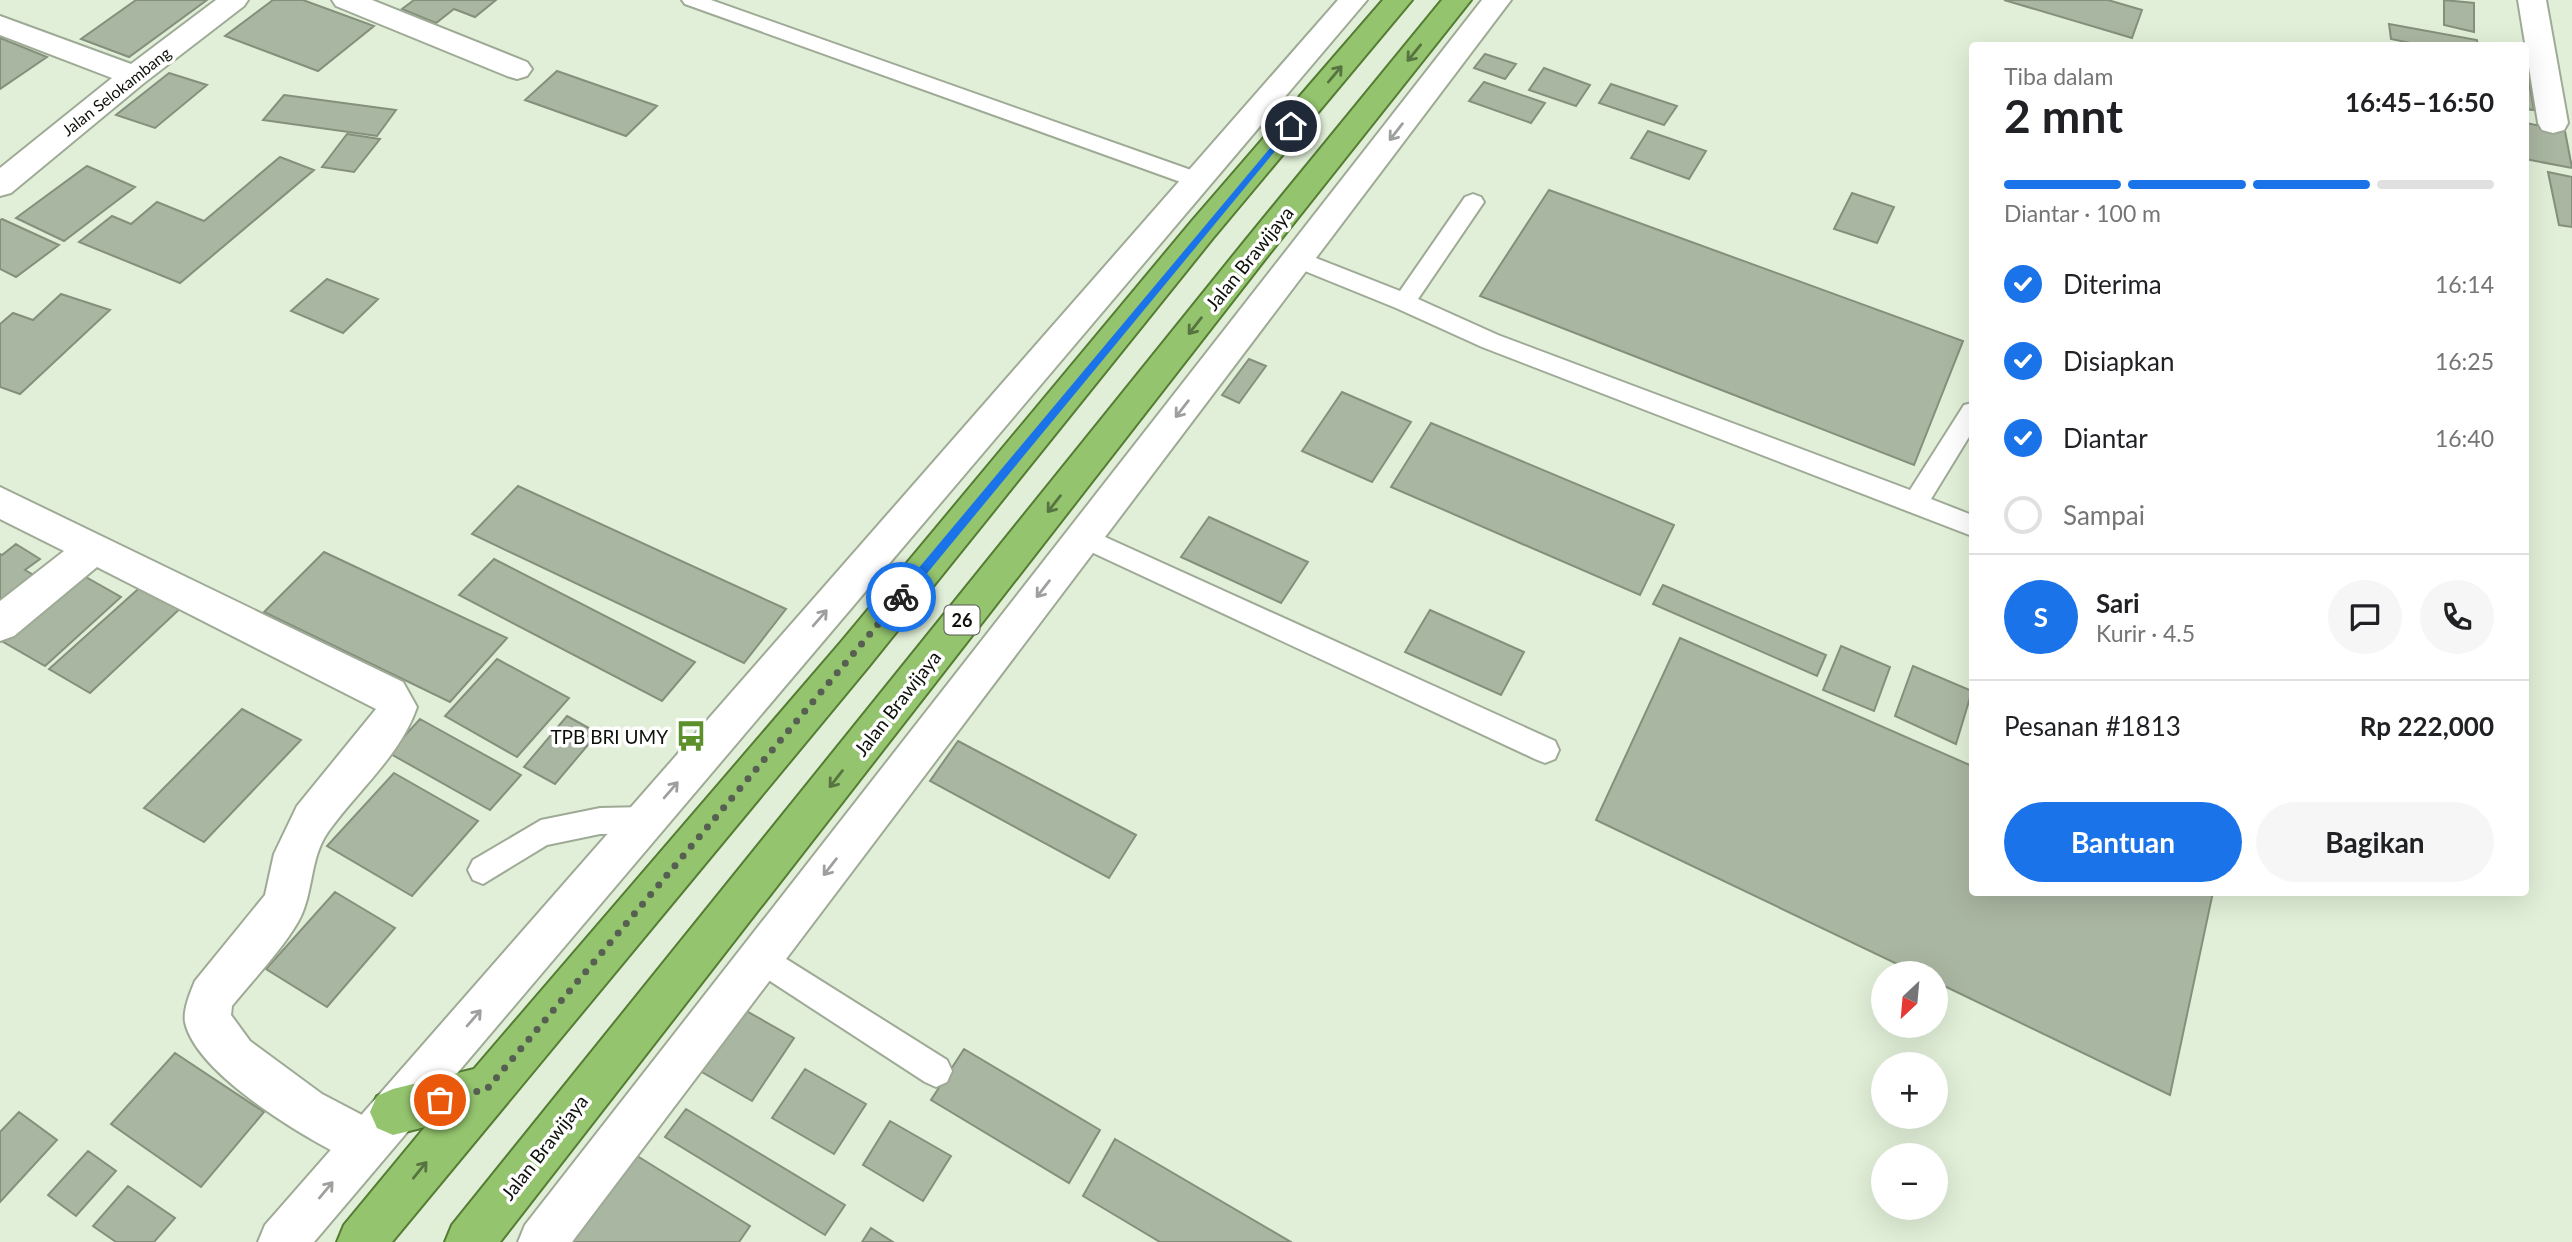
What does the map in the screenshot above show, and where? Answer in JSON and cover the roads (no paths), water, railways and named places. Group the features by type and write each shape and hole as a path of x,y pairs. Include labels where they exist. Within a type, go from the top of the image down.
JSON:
{"highway":[{"path":"361,1242 855,654 1202,230 1398,0"},
{"name":"Jalan Brawijaya","path":"469,1242 1255,250 1457,0"},
{"path":"1202,230 1255,250"},
{"path":"379,1128 487,1089"}],"street":[{"name":"Jalan Selokambang","path":"0,185 134,76 234,0"},
{"path":"346,0 517,69"},
{"path":"282,1242 1353,0"},
{"path":"542,1242 1497,0"},
{"path":"2532,0 2553,123"},
{"path":"0,25 134,76"},
{"path":"0,502 389,694 397,707 391,724 312,820 295,854 282,908 211,997 207,1021 234,1057 306,1110 379,1128"},
{"path":"0,624 94,548"}],"lane":[{"path":"692,0 1197,180"},
{"path":"1404,302 1473,202"},
{"path":"1298,259 1490,341 1969,525"},
{"path":"1915,503 1969,417"},
{"path":"1083,537 1545,750"},
{"path":"483,870 541,833 600,821 645,820"},
{"path":"761,958 936,1071"}],"place":[{"name":"TPB BRI UMY","path":"691,736"}]}
